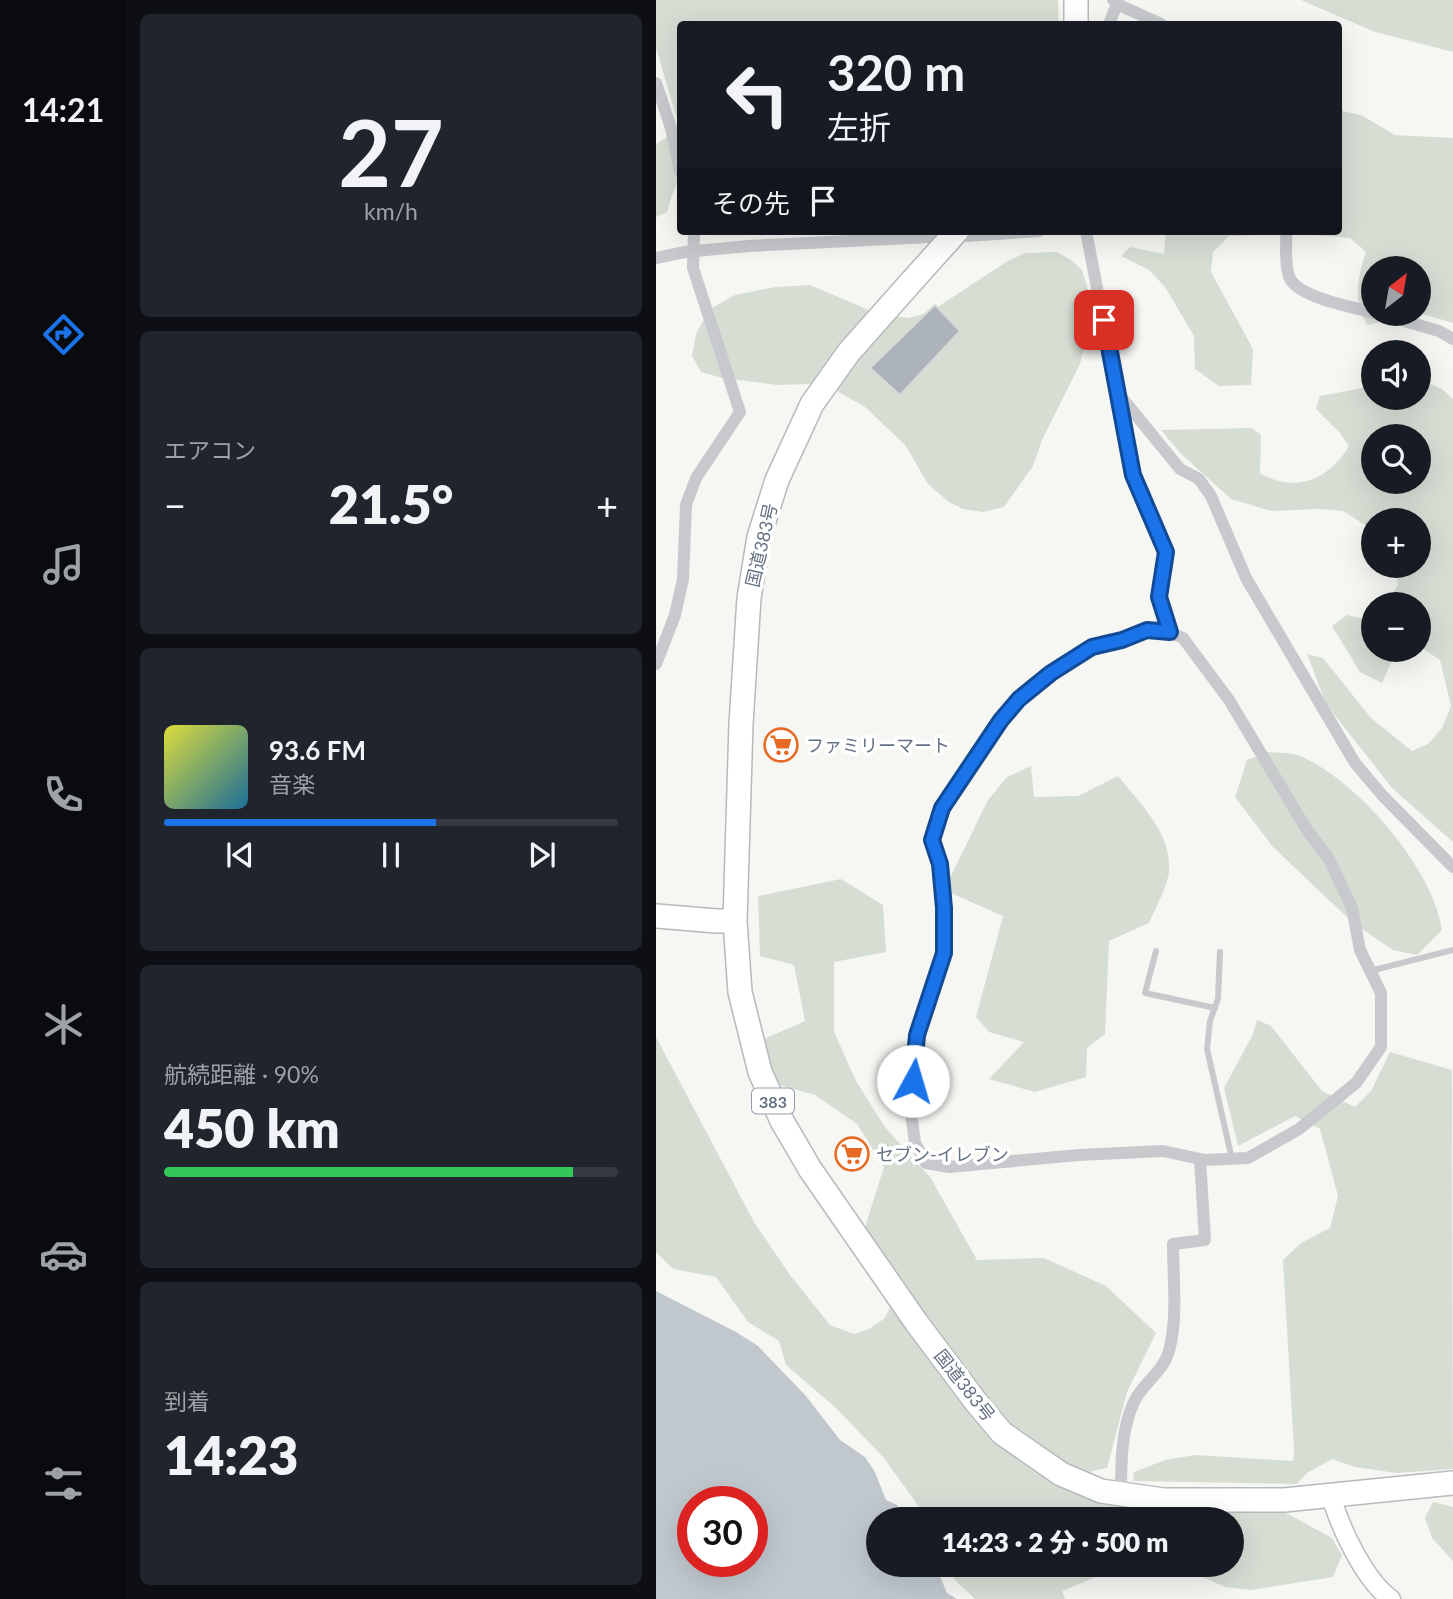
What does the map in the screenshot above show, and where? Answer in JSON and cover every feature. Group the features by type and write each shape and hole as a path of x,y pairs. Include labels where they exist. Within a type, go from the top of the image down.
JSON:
{"highway":[{"path":"1076,0 1076,21"},
{"name":"国道383号","path":"962,235 912,281 849,352 812,404 777,480 759,537 748,612 726,921 760,1072 782,1121 810,1169 976,1402 1002,1433 1061,1474 1101,1491 1163,1500 1284,1500 1453,1483"},
{"path":"656,916 726,921"}],"street":[{"path":"1110,21 1115,2 1155,21"},
{"path":"656,83 677,157"},
{"path":"656,664 675,615 683,579 686,505 696,478 739,412 693,268 694,235"},
{"path":"1087,235 1133,475 1166,552 1159,597 1170,632"},
{"path":"1287,235 1289,278 1296,288 1328,301 1361,309"},
{"path":"656,258 749,246 931,237"},
{"path":"1421,326 1439,331 1453,339"},
{"path":"1118,393 1180,469 1199,479 1211,496 1246,578 1355,763 1382,795 1453,867"},
{"path":"1147,630 1170,632 1183,638 1229,700 1307,830 1329,859 1352,908 1360,950 1381,993 1381,1047 1356,1083 1299,1129 1248,1158 1200,1159 1163,1151 1079,1155 949,1167 926,1163 916,1143 911,1112 917,1035 944,953 940,864 932,840 942,808 1001,720 1019,699 1051,673 1092,647 1122,640 1147,630"},
{"path":"1122,1494 1121,1452 1133,1403 1159,1372 1169,1353 1173,1329 1173,1244 1205,1240 1200,1159"},
{"path":"1331,1496 1335,1512 1366,1572 1391,1599"}],"lane":[{"path":"1370,971 1453,950"},
{"path":"1156,951 1145,993 1215,1008"},
{"path":"1220,952 1218,999 1210,1021 1207,1049 1232,1159"}],"shaded area":[{"path":"656,0 1058,0 1059,21 677,21 677,119 656,48"},
{"path":"1301,0 1453,0 1453,52 1375,32"},
{"path":"1342,111 1363,116 1395,135 1453,138 1453,323 1431,317 1431,256 1365,256 1366,252 1350,238 1313,235 1342,235"},
{"path":"677,131 677,184 667,212 656,217 656,144"},
{"path":"1166,235 1265,235 1229,236 1213,252 1211,272 1253,349 1251,385 1219,386 1195,369 1194,336 1165,287 1149,270 1121,256 1130,247 1164,254"},
{"path":"1057,252 1082,270 1089,293 1086,340 1080,364 1042,440 1033,466 1004,507 983,512 963,509 949,502 928,484 905,445 865,407 837,391 810,384 778,385 722,378 701,372 692,356 696,334 710,309 735,295 776,287 810,285 878,314 908,318 930,312 1006,262 1025,253"},
{"path":"1361,270 1361,311 1358,299"},
{"path":"1431,384 1442,389 1453,399 1453,842 1392,788 1326,704 1307,654 1323,658 1371,718 1412,751 1428,744 1442,728 1451,706 1440,660 1431,654 1431,592 1393,592 1398,585 1397,578 1431,578 1431,508 1361,508 1361,522 1343,511 1271,511 1231,499 1180,453 1161,430 1252,428 1261,435 1260,473 1273,479 1298,483 1332,468 1349,446 1316,409 1320,396 1361,388 1361,410 1431,410"},
{"path":"1347,615 1361,618 1361,662 1391,662 1382,683 1360,672 1332,626"},
{"path":"1268,752 1296,755 1322,768 1368,805 1408,854 1436,906 1442,930 1417,955 1393,950 1353,923 1273,847 1235,797 1247,760"},
{"path":"1031,766 1034,797 1078,796 1118,776 1153,820 1169,857 1168,877 1149,923 1109,941 1105,1034 1087,1048 1086,1077 1035,1092 989,1079 1024,1042 989,1032 976,1017 1003,916 944,890 988,800 1007,777"},
{"path":"841,879 883,905 886,952 834,962 834,1032 856,1081 885,1127 930,1177 977,1260 1044,1258 1106,1286 1156,1333 1127,1392 1107,1468 1062,1478 1277,1508 1332,1538 1342,1555 1333,1577 1251,1590 1225,1587 1203,1577 1244,1577 1244,1507 919,1507 883,1457 836,1408 786,1365 779,1341 748,1322 716,1277 673,1269 656,1252 656,1037 754,1222 790,1275 830,1325 854,1334 869,1329 885,1318 893,1301 890,1275 865,1227 884,1167 857,1124 815,1095 765,1081 764,1039 805,1021 794,965 760,956 758,896"},
{"path":"1257,1020 1271,1026 1322,1091 1355,1107 1371,1091 1390,1052 1452,1070 1453,1469 1396,1473 1355,1467 1332,1459 1307,1473 1297,1484 1133,1481 1134,1472 1165,1460 1195,1455 1293,1461 1283,1260 1301,1243 1330,1228 1338,1196 1320,1129 1295,1116 1238,1146 1224,1088 1252,1036"},
{"path":"656,1291 758,1346 806,1396 840,1440 865,1457 875,1472 886,1500 899,1507 866,1507 866,1577 940,1577 947,1593 957,1599 656,1599"},
{"path":"1433,1502 1453,1507 1453,1561 1432,1538 1425,1518"},
{"path":"954,1577 1096,1577 1062,1591 1065,1599 975,1599"}],"building":[{"path":"935,305 960,331 900,395 870,368"}],"place":[{"name":"ファミリーマート","path":"781,745"},
{"name":"セブン-イレブン","path":"852,1154"}],"route":[{"path":"913,1081 917,1035 944,953 940,864 932,840 942,808 1001,720 1019,699 1051,673 1092,647 1122,640 1147,630 1170,632 1159,597 1166,552 1133,475 1104,320"}]}
